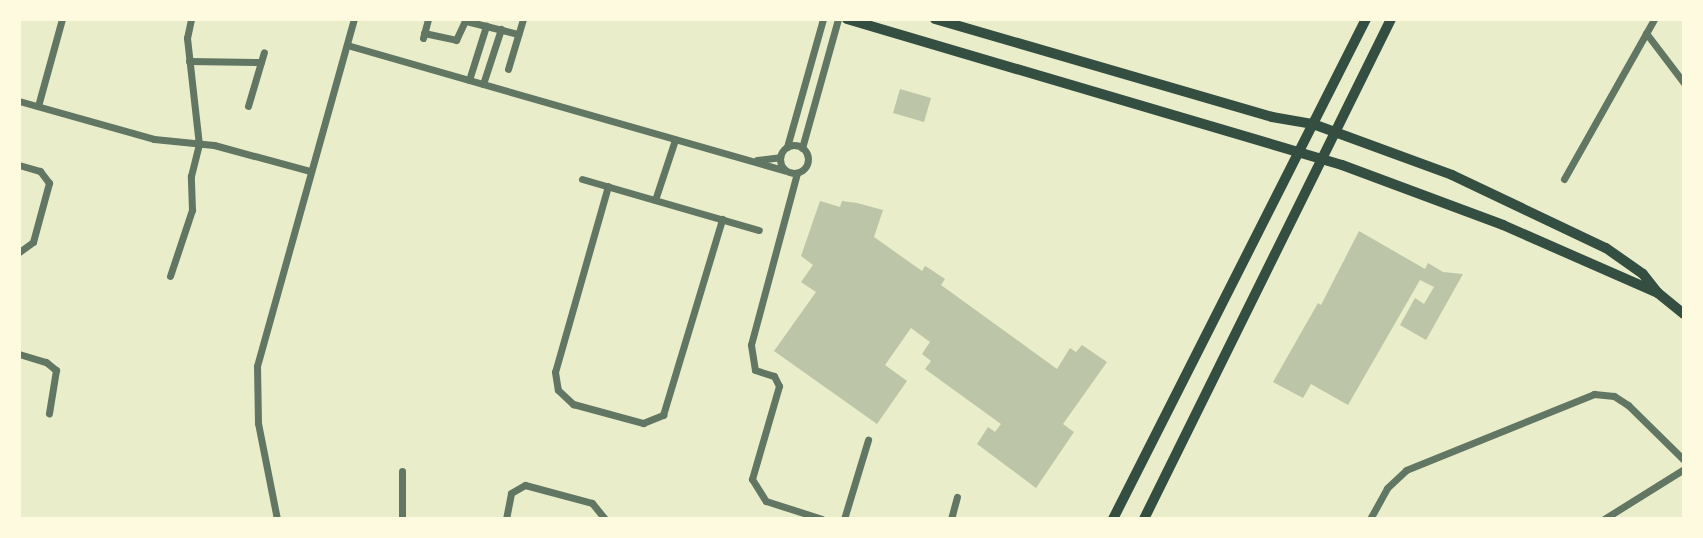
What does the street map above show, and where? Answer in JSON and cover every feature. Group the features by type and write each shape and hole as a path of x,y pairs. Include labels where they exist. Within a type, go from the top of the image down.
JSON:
{"main road":[{"path":"847,19 1323,159 1503,225 1657,293 1684,314"},
{"path":"935,19 1248,110 1337,132 1532,209 1615,254 1643,274 1657,293"},
{"path":"1114,519 1366,19"},
{"path":"1144,519 1391,19"}],"street":[{"path":"38,106 62,19"},
{"path":"170,276 192,210 191,176 199,145 189,61 191,19"},
{"path":"277,519 258,423 257,366 354,19"},
{"path":"428,19 423,35 456,40 466,20 519,34"},
{"path":"508,69 523,19"},
{"path":"753,160 780,157 787,147 822,19"},
{"path":"822,519 766,501 752,479 779,386 774,376 755,370 751,345 797,173 807,162 802,148 838,19"},
{"path":"1563,179 1654,19"},
{"path":"469,80 486,26"},
{"path":"483,84 500,29"},
{"path":"1646,33 1684,83"},
{"path":"347,45 797,173"},
{"path":"248,106 264,52"},
{"path":"476,57 490,61"},
{"path":"189,61 261,62"},
{"path":"19,101 154,139 239,150 310,171"},
{"path":"655,200 675,140"},
{"path":"787,147 802,148"},
{"path":"780,157 793,191"},
{"path":"19,165 40,171 49,183 33,242 19,252"},
{"path":"582,179 760,230"},
{"path":"608,186 555,372 558,390 573,404 643,423 663,415 722,219"},
{"path":"19,354 46,362 56,370 49,413"},
{"path":"1370,519 1394,479 1594,394 1621,399 1684,460"},
{"path":"844,519 868,440"},
{"path":"1604,519 1684,469"},
{"path":"402,471 402,519"},
{"path":"506,519 511,493 525,485 592,503 605,519"},
{"path":"951,519 957,497"}],"building":[{"path":"900,89 931,98 924,122 893,113"},
{"path":"820,201 840,207 842,201 857,203 883,210 874,237 922,271 925,266 945,279 941,285 1057,369 1070,348 1076,352 1082,345 1107,362 1063,424 1074,432 1036,488 977,444 988,427 995,432 1001,424 925,369 931,361 922,354 930,342 911,328 885,365 907,381 877,424 774,351 816,292 801,282 813,265 801,256"},
{"path":"1359,231 1425,269 1428,263 1443,272 1463,274 1426,340 1400,325 1415,298 1424,304 1434,287 1420,280 1348,405 1311,384 1303,398 1273,382 1318,303 1321,305"}]}
